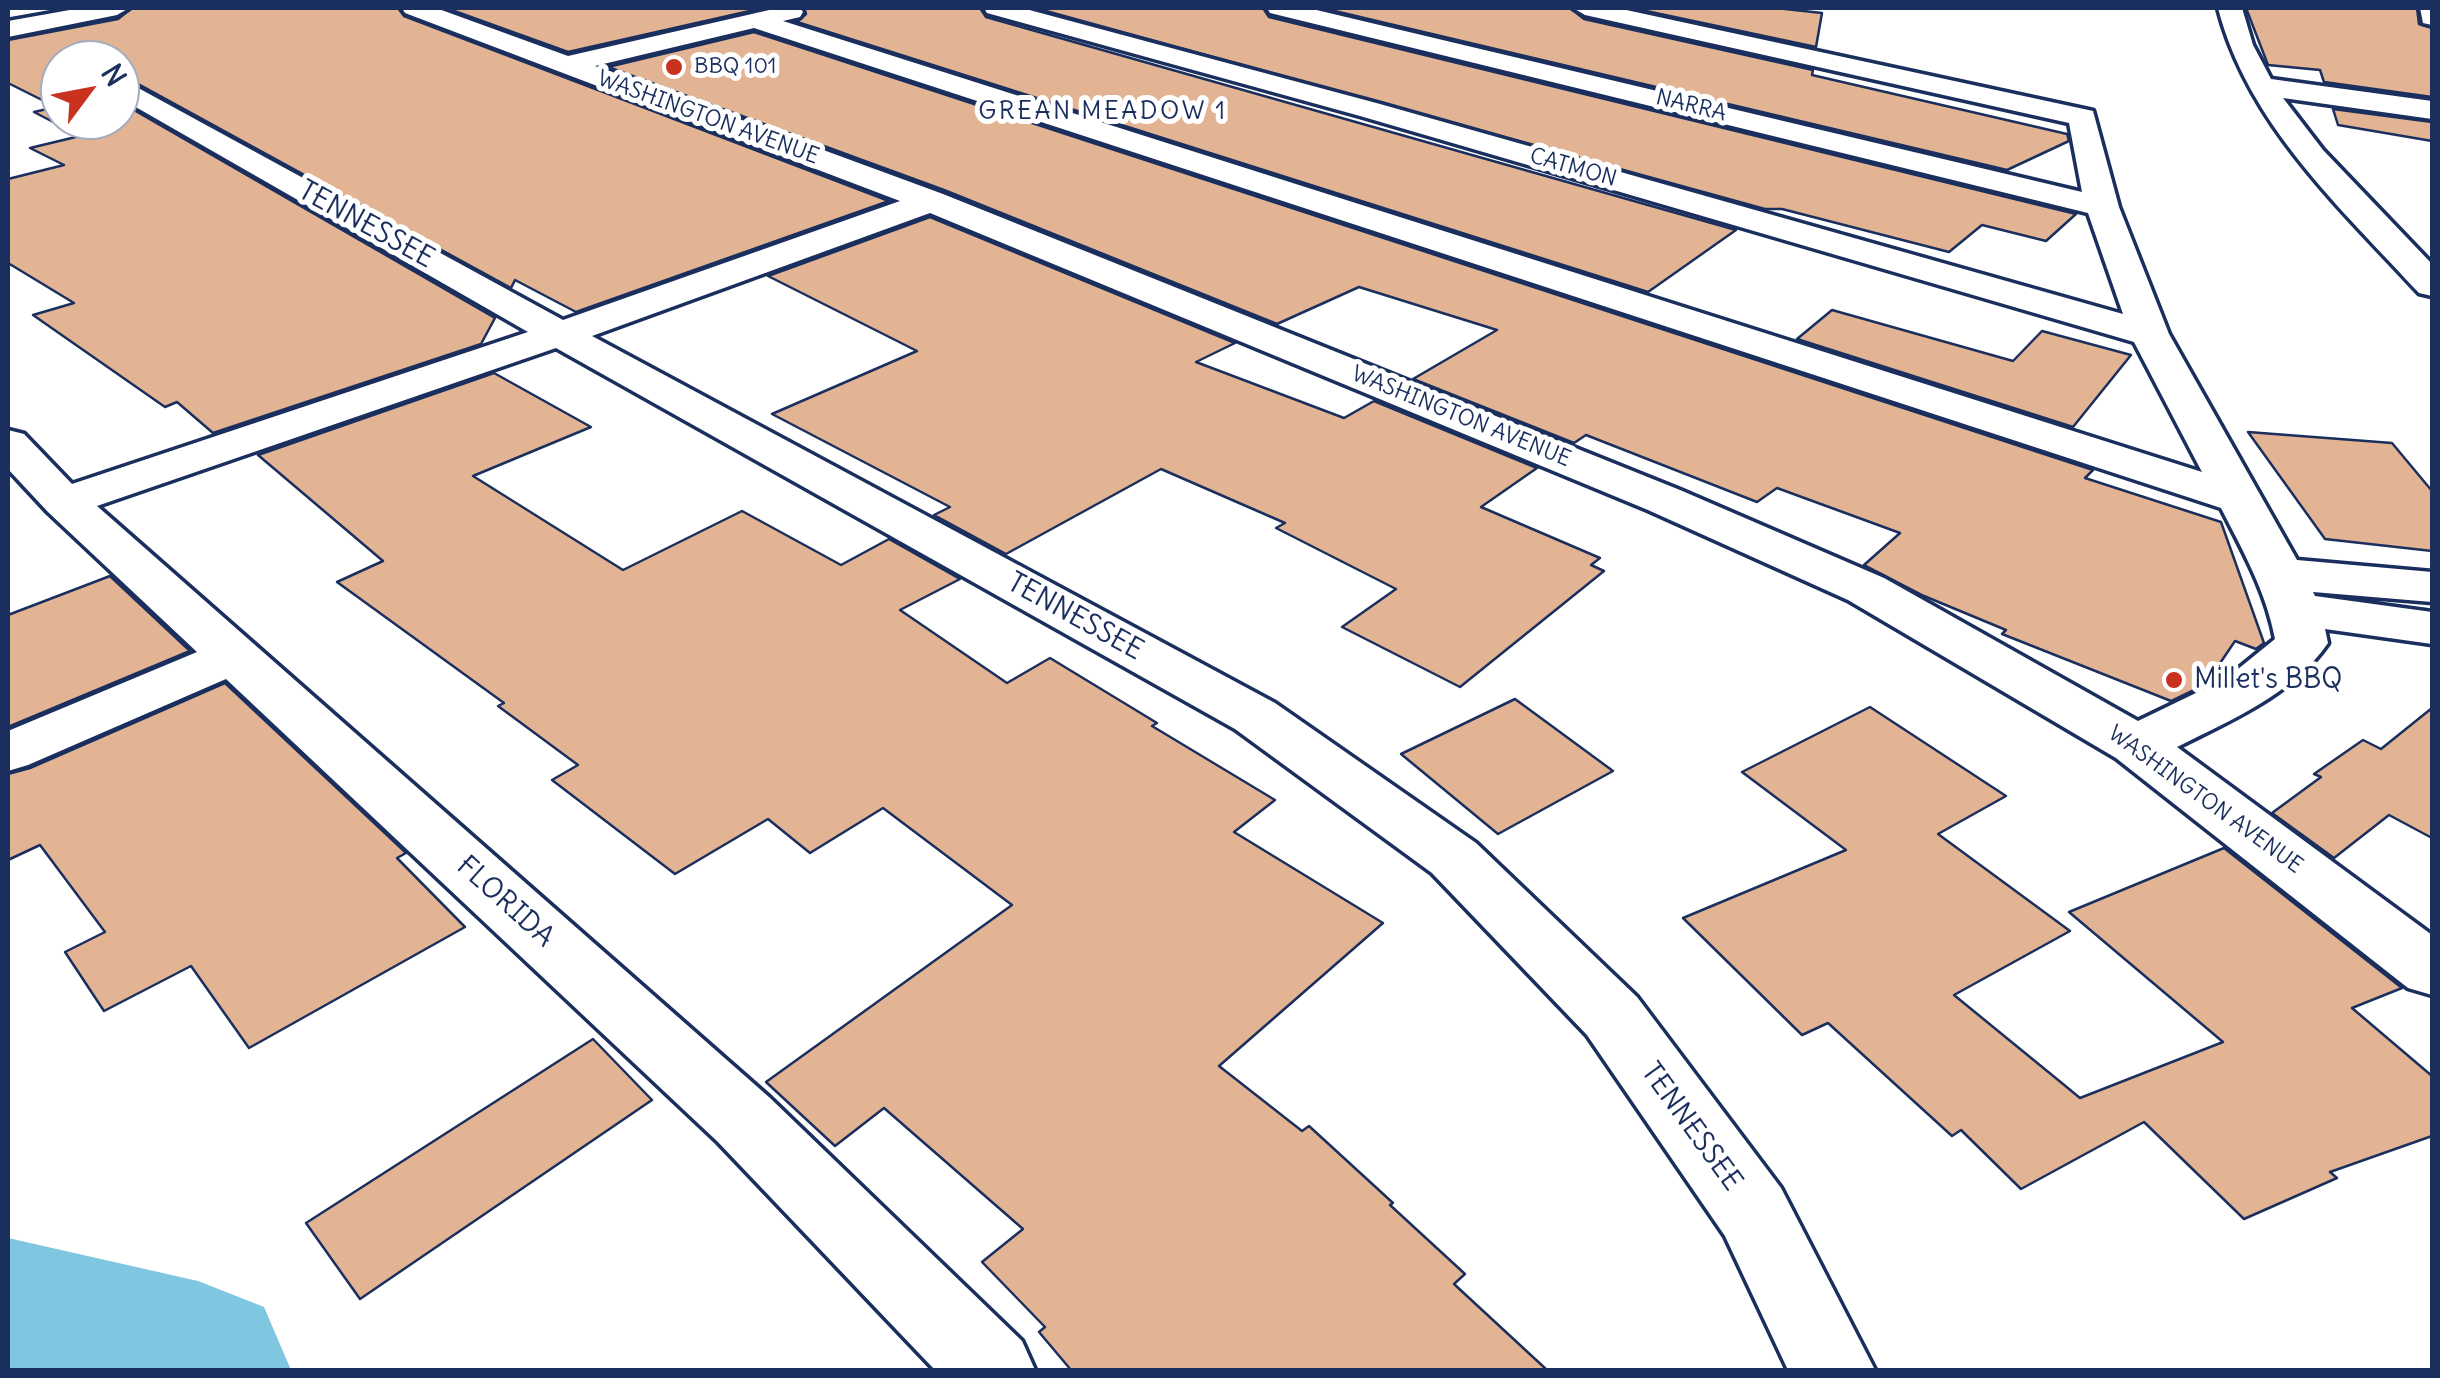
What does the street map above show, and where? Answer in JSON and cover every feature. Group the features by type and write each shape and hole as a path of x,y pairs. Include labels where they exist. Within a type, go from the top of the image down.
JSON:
{"street":[{"path":"12,28 117,8"},
{"path":"566,65 808,8"},
{"name":"CATMON","path":"996,8 1332,99 2149,334"},
{"name":"NARRA","path":"1279,8 2102,207"},
{"path":"1585,8 1689,18 2084,117 2102,207 2149,334 2288,592 2302,643 2246,690 2136,746"},
{"path":"2230,8 2232,22 2261,86 2306,149 2432,285"},
{"path":"2432,8 2432,18"},
{"name":"WASHINGTON AVENUE","path":"443,10 566,65 931,200 1664,500 1866,589 2136,746 2432,970"},
{"path":"758,21 2239,498"},
{"path":"12,28 40,41"},
{"path":"2261,86 2432,110"},
{"name":"TENNESSEE","path":"140,97 560,334 1255,716 1454,858 1612,1016 1752,1212 1832,1370"},
{"path":"64,502 560,334 931,200"},
{"name":"FLORIDA","path":"8,443 64,502 744,1120 992,1370"},
{"path":"2288,592 2432,587"},
{"path":"2288,592 2432,628"},
{"path":"8,752 234,656"}],"building":[{"path":"132,8 398,8 404,16 889,201 576,312 515,280 511,288 140,85 140,40 40,40 40,99 8,83 8,40 118,19"},
{"path":"446,8 763,8 568,52"},
{"path":"804,8 980,8 986,17 1736,230 1648,292 797,22 806,14"},
{"path":"1035,8 1263,8 1269,17 2076,214 2046,241 1982,225 1949,252 1782,209 1765,209"},
{"path":"1322,8 1570,8 1584,19 1813,70 1812,75 2067,134 2069,141 2007,170"},
{"path":"1632,8 1776,8 1822,13 1816,47"},
{"path":"2246,8 2417,8 2419,24 2432,28 2432,97 2324,82 2320,70 2268,65"},
{"path":"754,32 2093,470 2085,478 2221,522 2264,643 2256,649 2235,641 2206,684 2171,701 2002,634 2006,630 1924,596 1864,565 1900,533 1777,488 1757,502 1586,435 1574,443 1413,379 1497,330 1359,287 1277,324 944,190 608,67"},
{"path":"2333,109 2432,122 2432,141 2338,125"},
{"path":"140,114 495,318 481,344 213,433 177,402 165,407 33,315 74,303 8,263 8,179 64,165 30,148 63,140 140,140"},
{"path":"930,217 1235,343 1196,362 1344,418 1374,401 1537,468 1481,507 1600,558 1591,565 1604,571 1460,687 1342,627 1396,589 1276,528 1285,523 1161,469 1006,554 934,515 950,507 772,414 917,351 768,276"},
{"path":"1832,310 2013,361 2042,331 2131,355 2073,427 1797,339"},
{"path":"494,373 591,427 473,476 623,570 742,511 841,565 889,539 960,579 900,610 1007,683 1050,658 1157,723 1152,726 1275,800 1234,832 1383,923 1219,1066 1302,1131 1309,1126 1393,1203 1390,1205 1465,1274 1454,1284 1547,1370 1071,1370 1039,1332 1045,1327 982,1262 1023,1229 884,1108 835,1146 766,1082 1012,905 883,808 810,853 768,819 675,874 552,780 578,765 498,706 504,703 337,582 383,561 258,455"},
{"path":"2248,432 2392,443 2432,491 2432,551 2325,539"},
{"path":"110,576 190,651 8,727 8,615"},
{"path":"225,683 406,853 397,858 465,927 249,1048 191,966 104,1011 65,952 105,932 40,845 8,860 8,774"},
{"path":"1515,699 1613,771 1498,834 1401,754"},
{"path":"1870,707 2006,796 1938,834 2070,931 1954,995 2080,1098 2223,1042 2069,912 2224,848 2402,988 2352,1008 2432,1076 2432,1136 2330,1172 2337,1178 2244,1219 2144,1122 2021,1189 1961,1130 1952,1136 1828,1023 1802,1035 1683,918 1846,850 1742,772"},
{"path":"2432,708 2432,838 2389,815 2334,858 2272,813 2321,777 2314,774 2363,740 2381,749"},
{"path":"593,1039 652,1100 360,1299 306,1223"}],"waterway":[{"path":"8,1323 198,1370"}],"place":[{"name":"BBQ 101","path":"674,67"},
{"name":"Millet's BBQ","path":"2174,680"}],"district":[{"name":"GREAN MEADOW 1","path":"1103,112"}]}
